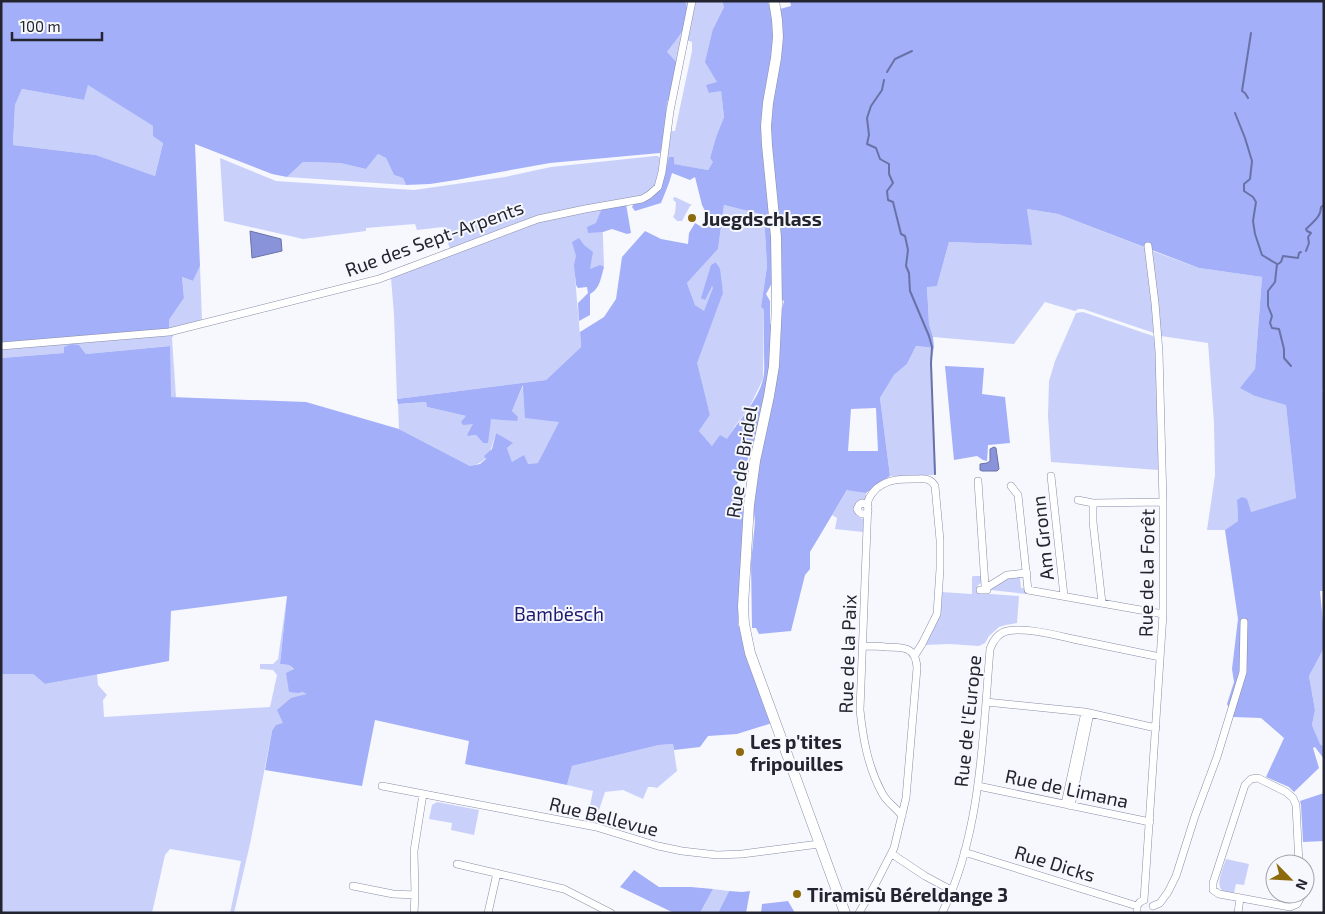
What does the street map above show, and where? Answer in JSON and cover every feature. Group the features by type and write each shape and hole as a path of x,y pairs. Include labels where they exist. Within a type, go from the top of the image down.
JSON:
{"main road":[{"name":"Rue de Bridel","path":"774,1 778,37 768,104 766,145 776,237 775,347 774,366 755,461 749,505 743,606 744,624 750,653 845,913"}],"street":[{"name":"Rue des Sept-Arpents","path":"1,346 169,332 379,279 538,219 585,208 642,199 658,186 662,172 670,112 692,1"},
{"name":"Rue de la Forêt","path":"1144,900 1163,614 1163,502 1158,336 1148,246"},
{"name":"Am Gronn","path":"1051,476 1064,596"},
{"name":"Rue de la Paix","path":"902,816 890,805 882,793 865,750 860,710 870,495 883,484 898,479 927,479 932,481 935,486 940,549 937,614 915,655"},
{"name":"Am Gronn","path":"978,481 983,589 1006,575 1026,573"},
{"name":"Am Gronn","path":"1011,486 1018,495 1028,590 1163,614"},
{"path":"1078,500 1093,503 1163,502"},
{"path":"1093,503 1093,522 1102,603"},
{"path":"1137,909 1140,902 1144,900 1150,902 1153,909 1168,892 1176,876 1195,816 1217,757 1243,672 1244,622"},
{"name":"Rue de l'Europe","path":"942,913 953,891 964,852 978,786 992,642 1001,633 1007,631 1028,630 1160,657"},
{"path":"859,913 892,854 902,816 906,798 917,668 915,655 909,649 902,647 862,646"},
{"path":"986,702 1088,713 1156,728"},
{"path":"1068,805 1088,713"},
{"path":"1265,902 1219,894 1213,890 1213,883 1245,785 1251,778 1258,778 1286,792 1293,798 1296,805 1298,854"},
{"name":"Rue Bellevue","path":"382,786 596,827 682,852 717,855 742,854 819,844"},
{"name":"Rue de Limana","path":"978,786 1150,822"},
{"path":"414,913 414,851 423,794"},
{"name":"Rue Dicks","path":"964,852 1137,909"},
{"path":"892,854 925,876 953,891"},
{"path":"457,864 564,889 611,913"},
{"path":"488,913 497,873"},
{"path":"353,886 393,894 415,895"},
{"path":"1238,913 1240,898"},
{"path":"1273,904 1290,907 1297,904"}],"shaded area":[{"path":"685,1 722,1 724,7 713,29 717,82 710,93 721,90 724,117 710,158 714,161 708,170 673,164 658,192 602,208 604,267 575,277 581,347 546,380 397,399 391,278 175,333 172,338 176,397 170,397 169,346 86,354 79,345 64,353 1,358 1,346 169,320 184,298 182,277 193,281 200,266 202,321 380,276 379,274 391,272 409,263 450,249 443,227 417,230 415,224 366,228 366,231 303,239 224,221 220,158 276,181 414,190 505,177 551,167 655,156 660,158 667,122 667,52 686,27 687,7","holes":["685,40 692,42 692,51 675,131 669,131"]},
{"path":"88,84 153,126 163,143 155,176 96,155 13,145 15,105 22,89 84,100"},
{"path":"378,154 386,158 394,175 403,178 406,185 287,177 303,162 340,163 366,169"},
{"path":"675,197 692,205 682,221 677,221 673,217 676,202 673,198"},
{"path":"724,205 764,215 767,266 761,307 764,310 763,379 750,406 727,440 712,446 699,431 710,415 696,363 723,293 717,262 711,265 711,285 714,288 704,312 695,305 687,283 718,249"},
{"path":"1027,209 1058,214 1146,248 1157,334 1083,309 1075,311 1045,302 1014,344 933,337 929,324 927,286 937,286 949,242 1031,245"},
{"path":"250,231 281,239 282,251 252,258"},
{"path":"1150,250 1199,268 1262,277 1255,369 1247,380 1255,396 1286,404 1296,498 1251,512 1237,500 1238,521 1225,530 1207,530 1215,475 1214,423 1208,343 1161,336"},
{"path":"1083,312 1153,336 1157,342 1158,470 1051,462 1048,416 1049,381 1055,361 1076,313"},
{"path":"916,346 934,348 931,363 936,475 890,476 880,398 894,375 907,364"},
{"path":"524,384 560,421 539,463 512,463 507,448 512,444 496,433 491,450 486,458 482,462 470,466 399,429 398,404 426,402 427,407 466,416 474,424 470,436 476,435 483,443 491,419 512,411"},
{"path":"996,448 999,469 997,471 980,470 980,464 990,461 990,449"},
{"path":"848,489 866,493 866,500 862,500 854,509 857,516 863,519 863,532 835,529 837,518 832,515"},
{"path":"1024,575 1024,577 1020,578 1021,588 1026,588 1026,594 990,590 990,588 1008,577"},
{"path":"973,576 981,576 981,583 977,586 977,593 1019,596 1017,623 999,627 989,636 985,643 979,646 925,645 940,615 941,592 972,594"},
{"path":"287,596 280,664 289,665 294,670 302,692 308,694 283,723 272,731 250,844 234,913 230,913 241,861 170,849 165,855 152,913 1,913 1,674 33,674 45,684 97,674 98,685 107,695 103,700 104,717 270,707 277,675 273,670 260,669 260,664 273,664 278,659"},
{"path":"1324,648 1324,747 1320,744 1312,725 1315,710 1309,676"},
{"path":"673,744 677,771 657,788 648,787 643,799 623,790 605,792 595,822 587,820 593,791 567,785 572,766 659,745"},
{"path":"437,802 479,810 474,835 451,830 452,823 429,819 432,805"},
{"path":"1226,859 1249,864 1244,885 1236,884 1234,893 1222,890 1219,884"},
{"path":"713,889 729,891 718,913 700,913"}],"green space":[{"path":"1,1 685,1 688,16 684,28 667,52 678,64 670,100 667,101 665,139 660,153 550,163 430,184 406,185 403,178 394,175 386,158 378,154 366,169 340,163 303,162 287,177 272,174 195,144 200,266 193,281 182,277 184,298 169,320 169,332 1,346","holes":["88,85 153,126 153,136 163,143 155,176 96,155 13,145 15,105 22,89 84,100"]},
{"name":"Bambësch","path":"722,1 768,1 775,36 763,103 761,126 772,237 772,283 766,294 770,301 770,323 773,330 770,366 754,445 737,484 738,493 743,491 746,496 738,625 772,723 737,734 708,736 700,747 674,750 673,744 659,745 572,766 567,785 465,764 469,741 375,720 362,786 265,770 272,731 276,725 283,723 277,710 291,698 307,694 289,692 286,673 294,669 289,665 280,664 287,596 171,611 169,661 45,684 33,674 1,674 1,358 64,353 64,347 72,344 79,345 86,354 170,346 171,397 306,402 399,429 470,466 480,464 486,459 484,456 492,449 496,433 513,443 507,448 512,462 524,455 528,464 538,463 559,422 525,418 523,385 512,411 518,417 517,421 491,419 488,443 483,443 476,435 467,435 473,424 463,425 461,422 466,416 427,407 426,402 398,404 397,399 546,380 581,347 580,332 604,317 616,299 622,257 645,231 661,239 688,244 689,233 695,223 700,226 707,215 702,205 695,177 690,180 672,173 661,203 635,211 632,207 635,202 663,181 669,157 674,157 674,164 708,170 713,162 710,158 724,117 721,91 709,93 706,85 717,82 705,62 713,29 724,7","holes":["724,205 764,215 767,266 761,307 764,310 763,380 752,403 727,439 720,435 712,446 699,431 710,415 697,363 723,293 720,269 716,262 711,265 701,298 705,300 712,286 713,288 704,311 695,305 687,283 718,249"]},
{"path":"790,1 1324,1 1324,389 1322,391 1324,392 1324,591 1320,591 1324,648 1309,676 1315,710 1312,725 1320,744 1324,747 1324,759 1315,747 1313,748 1319,768 1294,792 1289,787 1266,777 1284,738 1261,718 1233,717 1227,704 1234,682 1232,669 1238,619 1225,530 1238,521 1237,500 1242,497 1247,499 1251,512 1296,498 1286,405 1255,396 1240,388 1255,369 1262,277 1199,268 1058,214 1027,209 1032,245 949,242 937,286 927,287 929,324 934,348 916,346 907,364 894,375 880,398 890,476 866,493 847,490 810,552 810,569 805,575 791,631 759,634 756,628 752,628 751,563 755,522 753,505 784,301 781,299 781,236 770,143 770,126 780,9 791,6","holes":["876,408 878,451 848,451 851,409"]},
{"path":"626,204 631,233 627,234 612,229 588,233 587,227 596,223 602,208"},
{"path":"579,238 593,252 590,269 600,265 604,267 598,286 590,294 590,315 579,321 578,303 588,293 587,287 578,288 576,285 574,265 576,256 572,242"},
{"path":"945,366 984,368 982,394 1005,397 1010,443 988,445 987,461 977,456 954,460"},
{"path":"1324,793 1324,841 1303,842 1300,801"},
{"path":"634,870 659,887 713,889 700,913 674,913 620,887"},
{"path":"729,891 750,891 746,913 718,913"},
{"path":"788,901 795,913 761,913 762,904"}],"waterway":[{"path":"1248,98 1242,91 1251,33"},
{"path":"887,72 895,59 912,51"},
{"path":"884,80 882,90 871,106 867,118 869,135 867,144 876,148 880,159 889,164 889,174 893,183 887,191 888,200 893,202 901,234 905,236 908,250 906,266 909,273 910,291 932,347 935,474"},
{"path":"1235,113 1252,161 1250,179 1244,184 1244,191 1253,197 1256,202 1253,221 1255,234 1262,255 1277,264 1275,282 1268,291 1268,306 1272,316 1270,323 1272,328 1279,329 1284,349 1284,358 1291,366"},
{"path":"1306,251 1309,243 1308,237 1311,233 1306,229 1318,217 1321,207 1324,205"},
{"path":"1278,264 1283,256 1298,258 1301,252"}],"place":[{"name":"Juegdschlass","path":"692,218"},
{"name":"Les p'tites fripouilles","path":"740,752"},
{"name":"Tiramisù Béreldange 3","path":"797,894"}]}
